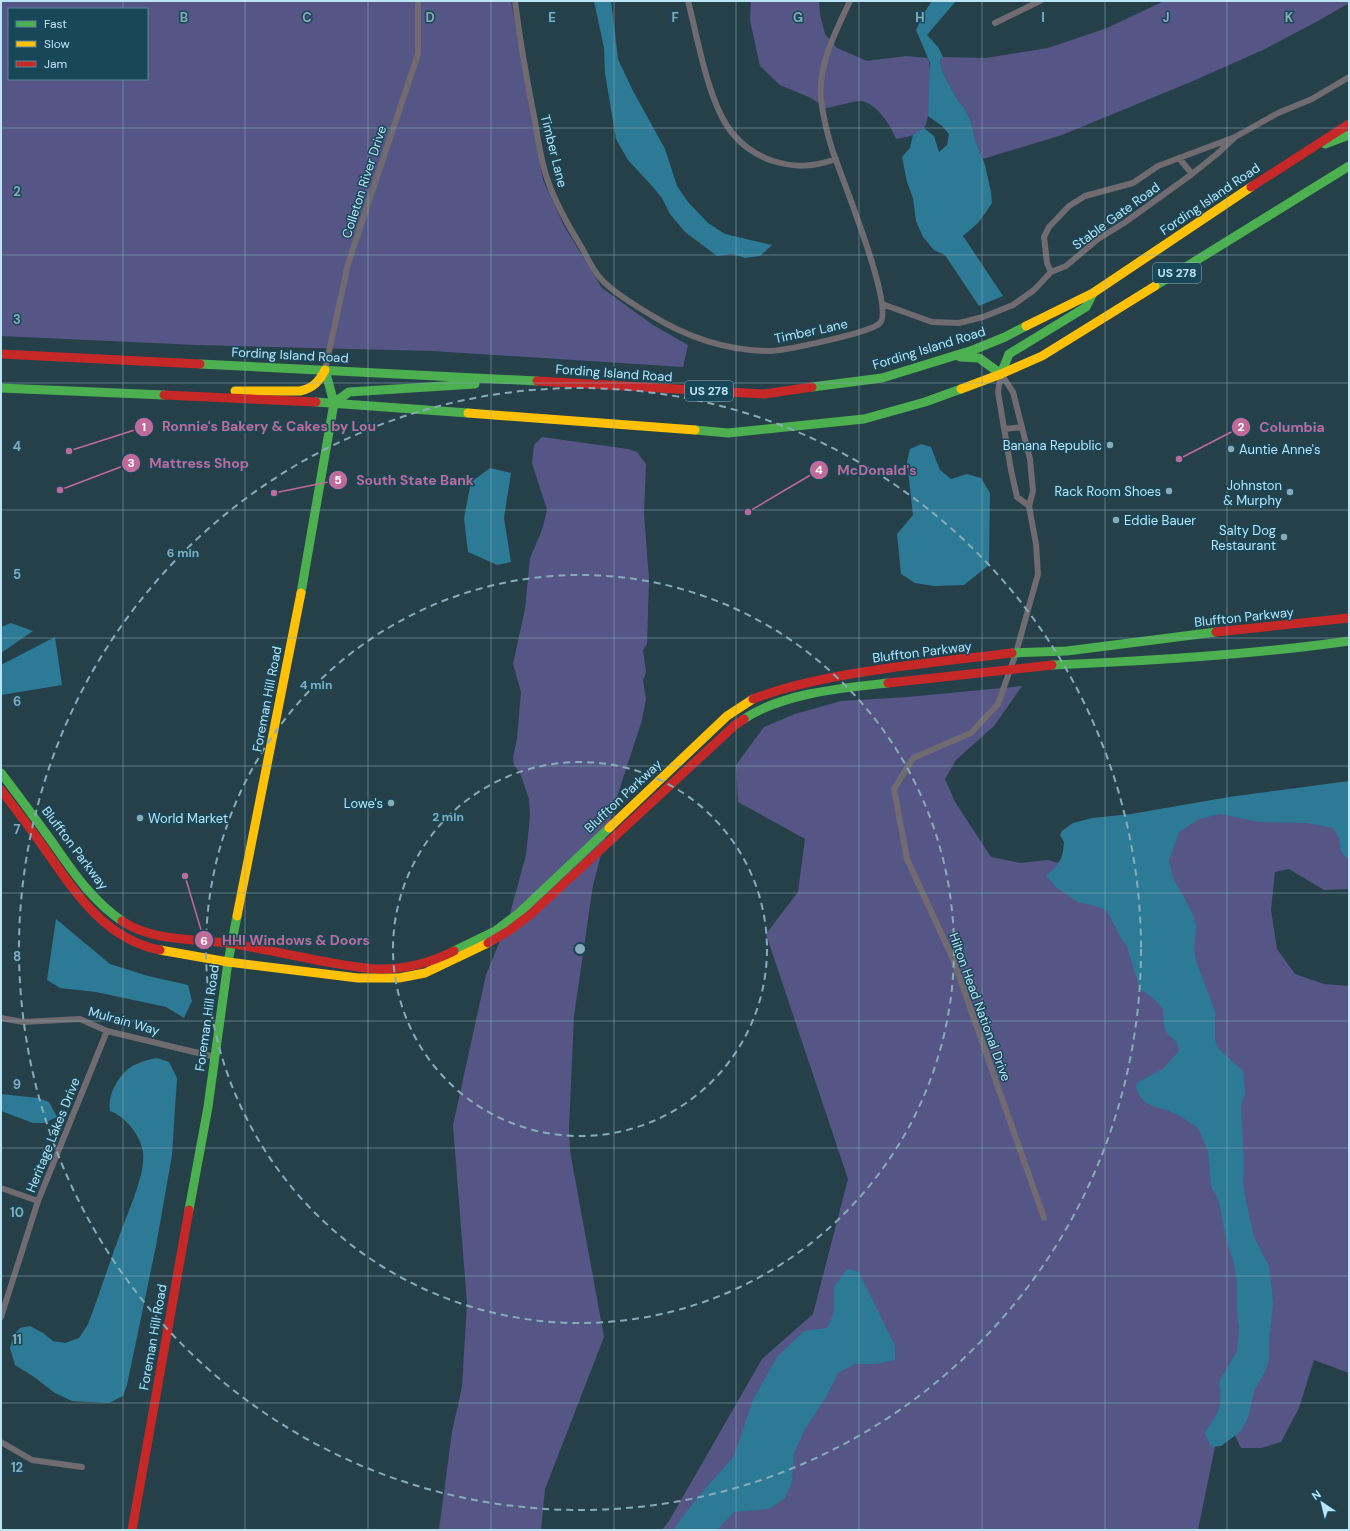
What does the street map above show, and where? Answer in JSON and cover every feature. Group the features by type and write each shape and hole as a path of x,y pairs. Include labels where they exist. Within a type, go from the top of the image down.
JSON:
{"main road":[{"name":"Fording Island Road","path":"1,354 526,380 764,394 882,378 973,350 1005,337 1093,292 1296,157 1349,124"},
{"path":"1296,157 1349,135"},
{"name":"US 278","path":"1,388 334,403 728,433 864,419 925,402 1001,374 1042,356 1349,166"},
{"path":"950,357 979,358 1001,374 1009,354 1086,307 1093,292"},
{"path":"154,395 189,392 305,390 310,389 318,382 325,370"},
{"name":"Foreman Hill Road","path":"132,1530 208,1107 228,962 302,586 334,403 325,370"},
{"path":"334,403 349,392 526,380"},
{"name":"Bluffton Parkway","path":"1,773 24,802 74,874 109,912 127,924 148,934 188,940 232,944 360,968 382,969 413,965 439,959 495,931 519,913 727,716 752,700 774,691 815,680 908,666 1016,653 1066,651 1198,634 1349,618"},
{"name":"Bluffton Parkway","path":"1,790 40,842 65,880 90,909 109,927 130,940 152,948 228,962 358,978 399,978 425,973 489,943 510,930 531,914 735,725 758,710 780,701 849,687 1044,665 1142,661 1306,647 1349,640"}],"street":[{"name":"Colleton River Drive","path":"325,370 348,264 418,54 418,1"},
{"name":"Timber Lane","path":"514,1 528,86 547,179 567,224 599,276 607,284 640,308 682,332 716,344 753,351 775,351 870,329 881,322 883,318 882,304 864,237 836,159 826,126 821,100 822,73 835,33 850,1"},
{"path":"688,1 711,91 722,117 733,134 750,150 780,163 794,166 809,166 836,159"},
{"path":"995,23 1040,1"},
{"name":"Stable Gate Road","path":"1050,272 1047,263 1044,237 1050,227 1068,206 1085,196 1133,183 1158,166 1235,137 1278,114 1312,99 1349,77"},
{"name":"Stable Gate Road","path":"882,304 932,322 960,323 983,317 1013,304 1034,290 1050,272 1066,266 1098,239 1124,223 1192,174 1235,137"},
{"path":"1179,158 1192,174"},
{"path":"1001,374 998,392 1011,470 1017,496 1029,506"},
{"name":"Hilton Head National Drive","path":"1001,374 1014,392 1030,459 1033,491 1029,506 1036,544 1038,574 1016,653 998,704 971,733 913,758 894,789 907,859 953,959 1044,1218"},
{"path":"1005,429 1022,427"},
{"name":"Mulrain Way","path":"1,1018 23,1022 80,1020 107,1030 215,1057"},
{"name":"Heritage Lakes Drive","path":"1,1317 38,1200 107,1030"},
{"path":"1,1188 38,1200"},
{"path":"1,1442 32,1460 82,1468"}],"shaded area":[{"path":"1,1 511,1 543,180 564,226 602,288 653,325 688,345 683,367 432,351 197,345 1,336"},
{"path":"594,1 611,1 618,59 632,89 665,149 677,186 688,202 708,223 725,234 772,245 760,256 745,258 732,254 717,256 685,232 670,214 662,198 628,160 616,139 605,73 604,48"},
{"path":"751,1 819,1 820,15 825,34 837,48 867,61 906,56 928,58 930,72 930,94 928,115 924,128 918,133 896,139 887,122 877,110 866,102 860,101 826,108 811,98 780,85 760,66 750,20"},
{"path":"932,1 956,1 927,35 938,47 943,57 940,60 942,71 958,101 964,107 971,122 975,139 985,165 991,192 992,203 978,223 963,236 1003,296 979,306 945,255 934,250 923,237 916,221 913,198 907,182 902,157 910,148 913,135 924,128 934,136 939,152 947,145 949,134 942,126 928,116 930,63 916,30"},
{"path":"1164,1 1349,1 1349,3 1265,49 1193,81 1062,135 983,159 975,139 971,122 964,107 958,101 942,71 940,60 943,57 986,58 1048,48 1107,28"},
{"path":"542,437 628,449 637,452 646,464 644,514 649,579 647,644 643,650 646,672 643,681 646,699 642,720 614,806 593,885 574,1016 569,1128 570,1151 604,1337 545,1489 541,1530 439,1530 452,1432 462,1387 467,1303 453,1125 486,975 508,921 526,855 530,816 529,799 520,773 514,765 513,757 517,739 521,692 513,664 525,609 530,558 542,530 547,510 532,463 534,445"},
{"path":"921,444 931,447 940,470 951,479 967,474 981,478 990,493 989,565 964,585 934,586 915,583 901,574 897,534 913,515 907,461 910,449"},
{"path":"490,468 511,473 504,518 511,562 497,565 468,552 464,518 471,482"},
{"path":"11,623 33,631 1,653 1,627"},
{"path":"55,637 62,685 1,695 1,665"},
{"path":"1022,686 994,726 956,760 945,779 955,802 991,857 1020,863 1048,860 1086,871 1192,1054 1249,1319 1219,1427 1198,1530 662,1530 669,1521 762,1359 813,1314 848,1179 766,934 798,892 805,839 738,802 736,765 764,727 795,714 841,701 908,697"},
{"path":"1349,781 1349,858 1346,858 1341,851 1339,838 1333,828 1307,823 1259,822 1220,814 1199,819 1179,832 1169,860 1173,878 1192,912 1196,926 1194,948 1196,961 1215,1011 1215,1040 1219,1049 1243,1071 1245,1093 1241,1107 1244,1164 1243,1183 1254,1237 1269,1266 1273,1304 1269,1342 1269,1360 1265,1372 1254,1391 1248,1418 1240,1432 1221,1446 1211,1447 1205,1433 1214,1420 1219,1409 1219,1382 1237,1351 1239,1330 1237,1284 1234,1263 1227,1243 1218,1198 1211,1187 1208,1151 1198,1128 1180,1116 1145,1102 1139,1095 1136,1088 1137,1083 1163,1069 1179,1051 1178,1047 1176,1041 1168,1034 1165,1028 1163,1009 1153,998 1140,989 1127,947 1107,911 1099,907 1078,902 1057,888 1046,876 1060,861 1063,853 1064,842 1060,835 1062,831 1073,823 1092,818 1131,814 1229,797"},
{"path":"1349,794 1349,889 1324,890 1289,869 1275,872 1271,910 1277,949 1295,974 1324,984 1349,986 1349,1373 1314,1360 1299,1408 1281,1442 1261,1448 1241,1448 1226,1417 1255,1317 1180,966 1165,822"},
{"path":"56,919 110,964 148,976 188,985 192,1001 184,1018 166,1007 96,992 60,988 47,980"},
{"path":"157,1058 169,1062 177,1078 172,1155 156,1246 127,1385 123,1396 109,1403 72,1401 55,1393 15,1365 10,1348 14,1335 20,1328 30,1326 43,1333 53,1341 65,1343 79,1338 88,1324 142,1172 142,1146 136,1133 127,1122 110,1111 109,1106 111,1094 120,1077 128,1069 141,1062"},
{"path":"1,1094 38,1098 49,1102 57,1117 44,1123 33,1123 1,1111"},
{"path":"847,1269 859,1272 895,1346 895,1360 876,1364 855,1364 838,1373 826,1397 804,1431 794,1454 792,1482 785,1498 769,1509 734,1512 717,1530 673,1530 697,1498 734,1456 753,1400 777,1357 804,1331 827,1328 834,1313 834,1287"}],"traffic: fast":[{"path":"1325,144 1349,135"},
{"path":"1155,286 1349,166"},
{"path":"1001,374 1009,354 1086,307 1093,293"},
{"path":"812,387 882,378 973,350 1005,337 1026,326"},
{"path":"960,357 979,358 1001,374"},
{"path":"200,364 537,381"},
{"path":"301,593 334,403 325,370"},
{"path":"334,403 349,392 475,384"},
{"path":"1,388 164,395"},
{"path":"695,430 728,433 864,419 925,402 961,389"},
{"path":"316,402 468,413"},
{"path":"1012,653 1067,651 1216,632"},
{"path":"1052,665 1201,657 1349,641"},
{"path":"744,719 759,710 776,703 813,693 888,683"},
{"path":"1,773 82,883 101,904 122,921"},
{"path":"454,951 495,931 519,913 609,828"},
{"path":"189,1210 208,1107 228,962 237,916"}],"traffic: slow":[{"path":"1026,326 1093,293 1251,187"},
{"path":"961,389 1001,374 1042,356 1155,286"},
{"path":"235,391 300,391 315,384 325,370"},
{"path":"468,413 695,430"},
{"path":"237,916 301,593"},
{"path":"609,828 727,716 753,699"},
{"path":"160,950 228,962 358,978 399,978 425,973 488,943"}],"traffic: jam":[{"path":"1251,187 1349,124"},
{"path":"1,354 200,364"},
{"path":"537,381 764,394 812,387"},
{"path":"164,395 316,402"},
{"path":"1216,632 1349,618"},
{"path":"753,699 807,682 863,672 900,666 1012,653"},
{"path":"888,683 1052,665"},
{"path":"488,943 510,930 531,914 735,725 744,719"},
{"path":"1,790 76,893 90,908 105,923 121,935 139,944 160,950"},
{"path":"122,921 148,933 162,936 234,944 366,968 390,969 409,966 428,962 454,951"},
{"path":"132,1530 189,1210"}],"place":[{"name":"Banana Republic","path":"1110,445"},
{"name":"Auntie Anne's","path":"1231,449"},
{"name":"Ronnie's Bakery & Cakes by Lou","path":"69,451"},
{"name":"Columbia","path":"1179,459"},
{"name":"Mattress Shop","path":"60,490"},
{"name":"Rack Room Shoes","path":"1169,491"},
{"name":"Johnston & Murphy","path":"1290,492"},
{"name":"South State Bank","path":"274,493"},
{"name":"McDonald's","path":"748,512"},
{"name":"Eddie Bauer","path":"1116,520"},
{"name":"Salty Dog Restaurant","path":"1284,537"},
{"name":"Lowe's","path":"391,803"},
{"name":"World Market","path":"140,818"},
{"name":"HHI Windows & Doors","path":"185,876"}]}
